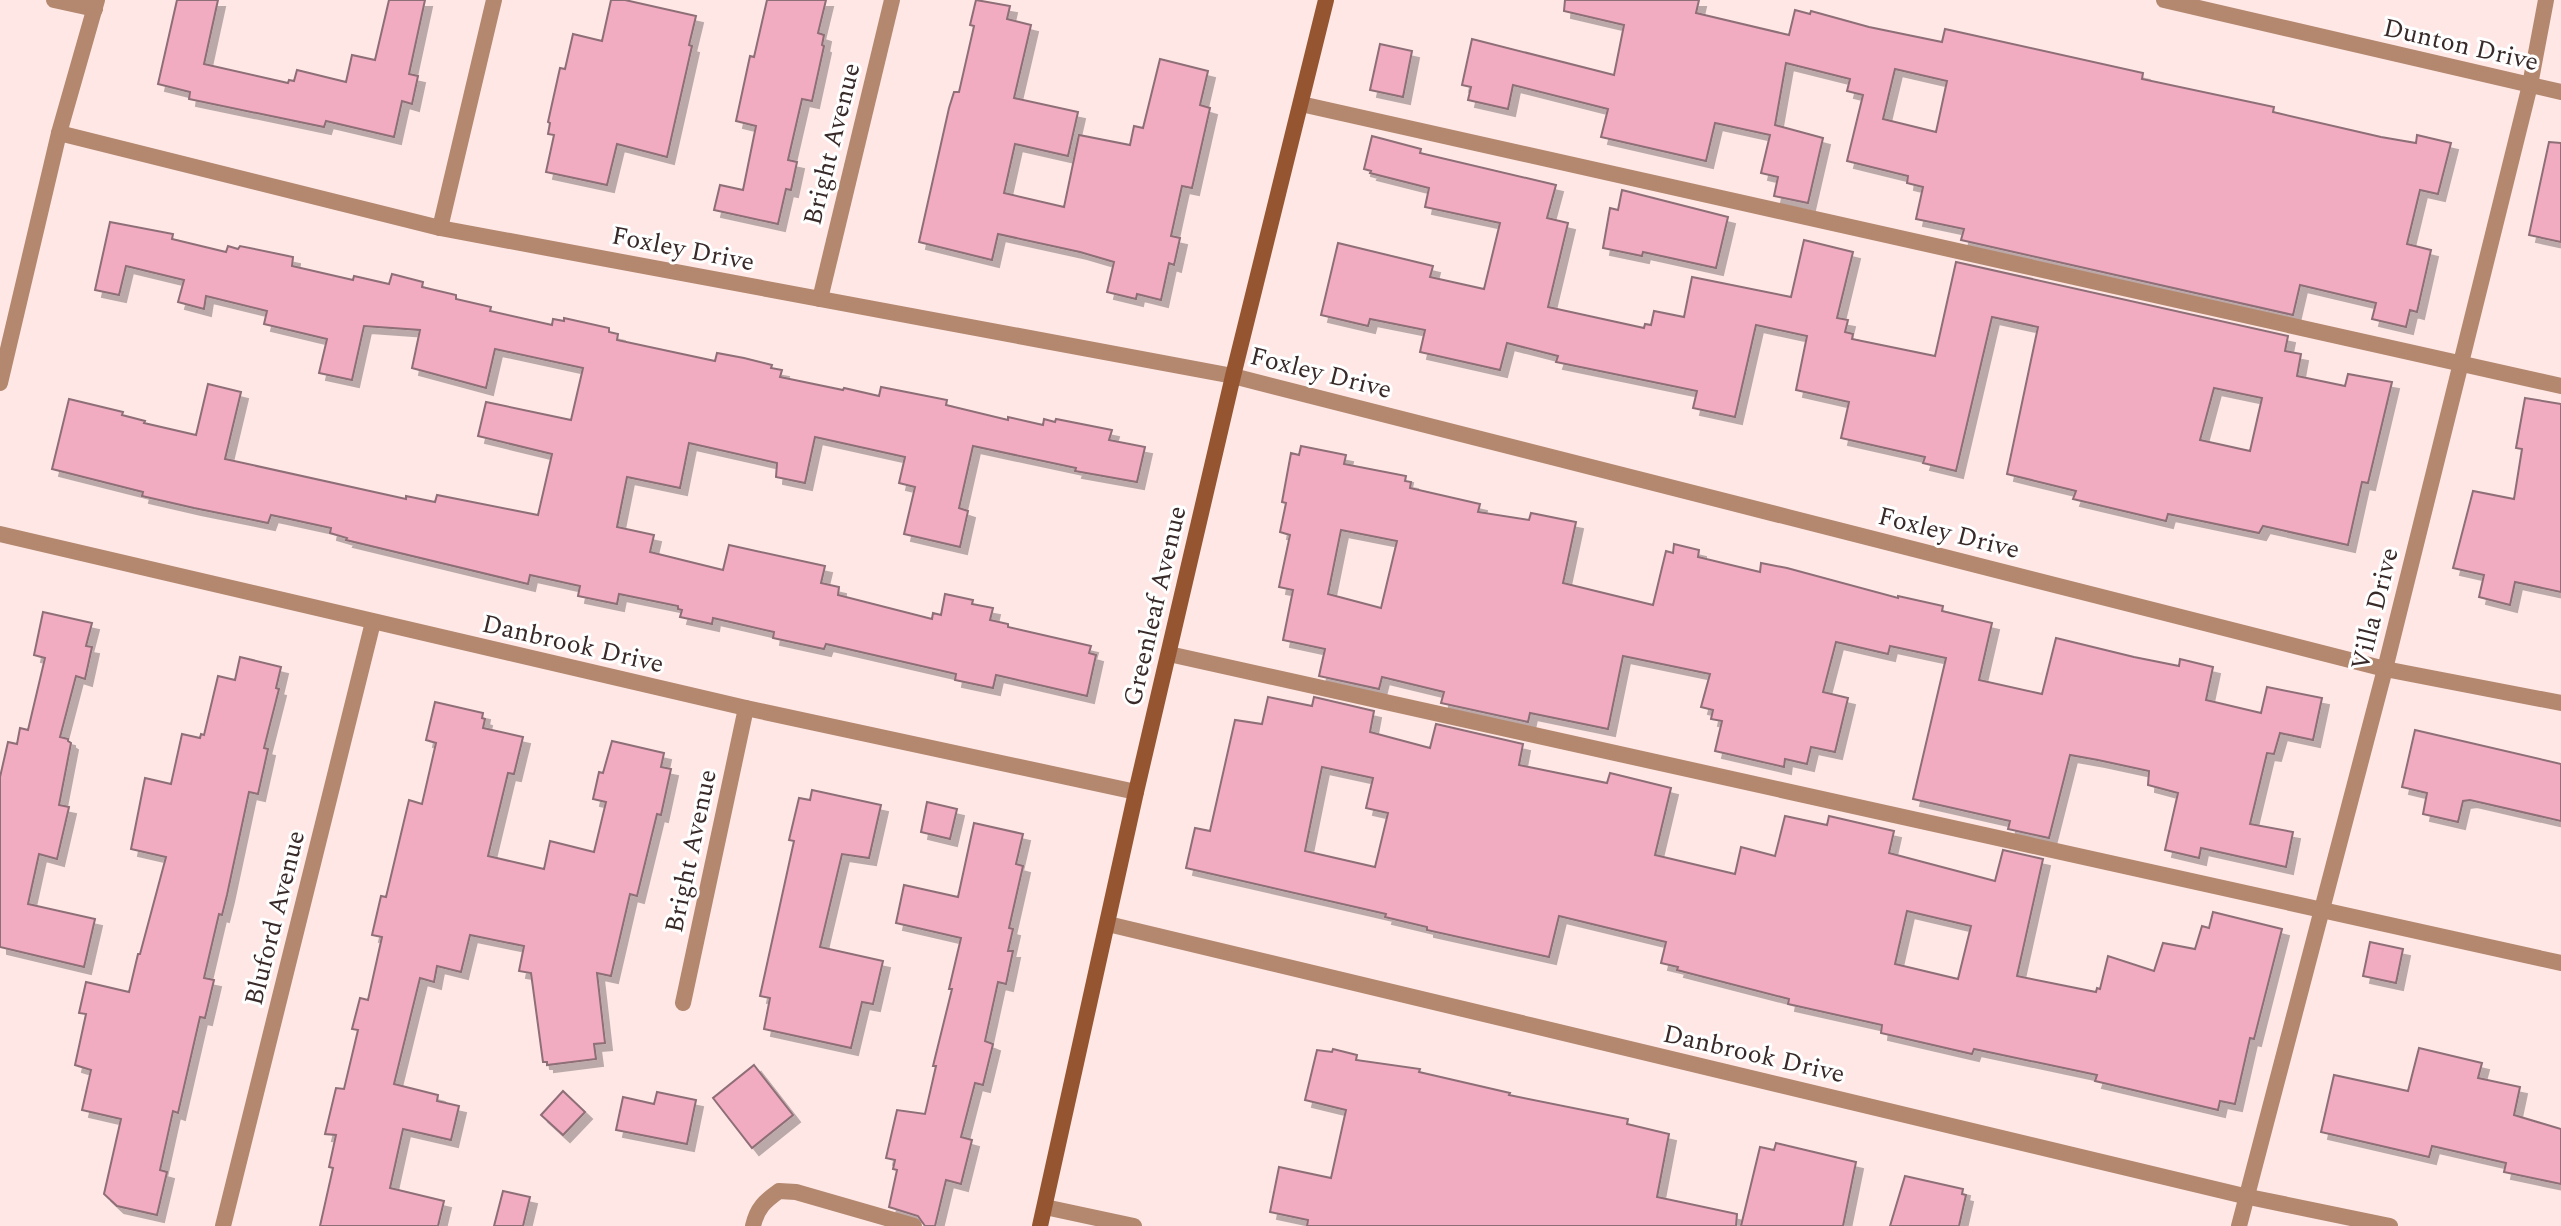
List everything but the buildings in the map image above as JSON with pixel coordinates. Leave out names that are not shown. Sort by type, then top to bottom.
[{"type":"street","points":[[0,378],[59,133],[96,5],[54,0]]},
{"type":"street","points":[[440,228],[494,0]]},
{"type":"street","name":"Bright Avenue","points":[[820,299],[892,0]]},
{"type":"street","name":"Greenleaf Avenue","points":[[1040,1226],[1136,792],[1233,376],[1326,0]]},
{"type":"street","name":"Villa Drive","points":[[2239,1226],[2244,1196],[2385,669],[2530,85],[2546,0]]},
{"type":"street","name":"Dunton Drive","points":[[2171,1],[2561,92]]},
{"type":"street","points":[[1301,104],[2561,386]]},
{"type":"street","name":"Foxley Drive","points":[[59,133],[440,228],[1233,376],[2385,669],[2561,703]]},
{"type":"street","name":"Danbrook Drive","points":[[0,534],[746,708],[1136,792]]},
{"type":"street","name":"Bluford Avenue","points":[[223,1226],[373,622]]},
{"type":"street","points":[[1169,654],[2561,963]]},
{"type":"street","name":"Bright Avenue","points":[[683,1003],[746,708]]},
{"type":"street","name":"Danbrook Drive","points":[[1108,924],[2244,1196],[2390,1226]]},
{"type":"street","points":[[753,1226],[763,1202],[779,1191],[796,1192],[914,1226]]},
{"type":"street","points":[[1045,1207],[1134,1226]]}]
